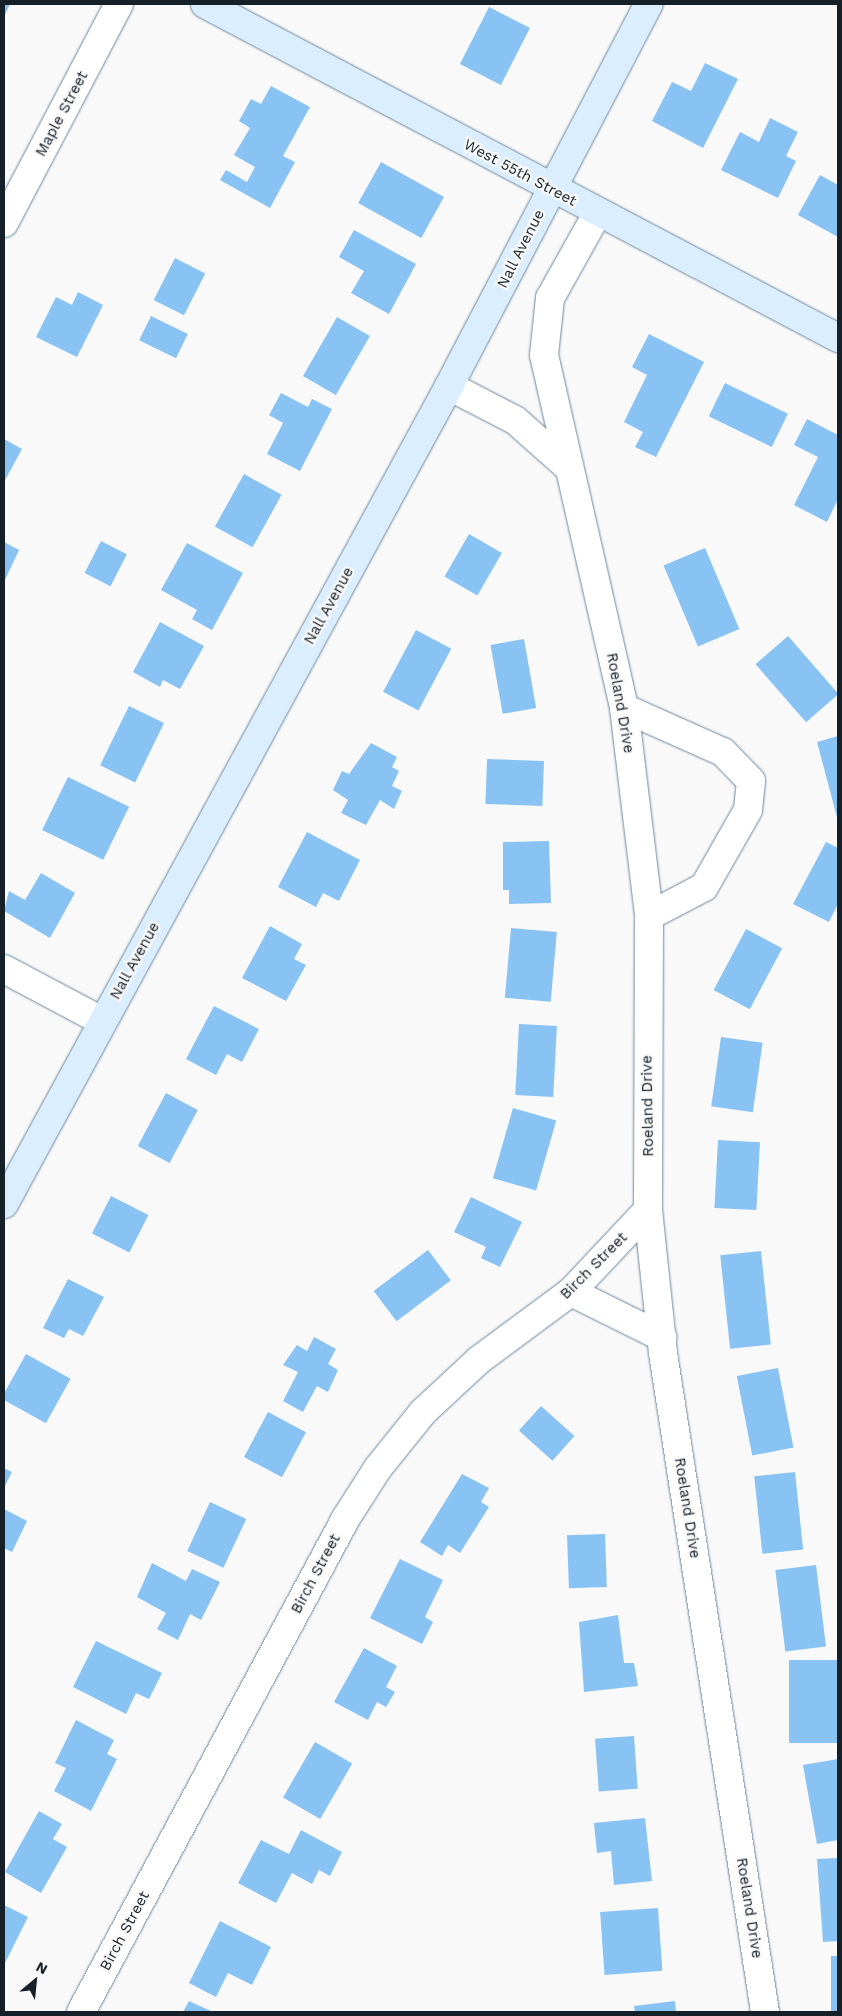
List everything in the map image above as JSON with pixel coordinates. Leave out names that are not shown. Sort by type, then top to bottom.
[{"type":"street","name":"Maple Street","points":[[4,222],[119,4]]},
{"type":"street","name":"West 55th Street","points":[[204,4],[551,190],[838,338]]},
{"type":"street","name":"Nall Avenue","points":[[4,1204],[449,386],[649,4]]},
{"type":"street","name":"Roeland Drive","points":[[598,214],[550,298],[544,355],[568,466],[600,592],[624,708],[649,916],[648,1210],[662,1337],[765,2012]]},
{"type":"street","points":[[449,386],[515,420],[568,466]]},
{"type":"street","points":[[624,708],[723,752],[750,781],[748,810],[704,887],[649,916]]},
{"type":"street","points":[[4,968],[102,1021]]},
{"type":"street","name":"Birch Street","points":[[81,2012],[346,1518],[378,1468],[423,1412],[479,1360],[571,1292],[648,1210]]},
{"type":"street","points":[[571,1292],[662,1337]]},
{"type":"building","points":[[4,4],[10,4],[4,17]]},
{"type":"building","points":[[489,7],[530,28],[501,85],[460,64]]},
{"type":"building","points":[[705,63],[738,79],[703,148],[652,121],[672,82],[691,91]]},
{"type":"building","points":[[271,86],[310,107],[283,156],[295,162],[270,208],[220,180],[226,170],[247,182],[255,167],[234,155],[250,128],[239,121],[251,99],[261,104]]},
{"type":"building","points":[[770,118],[798,132],[786,156],[796,161],[778,198],[721,170],[740,132],[759,142]]},
{"type":"building","points":[[381,162],[444,197],[421,238],[358,203]]},
{"type":"building","points":[[820,175],[838,185],[838,237],[798,215]]},
{"type":"building","points":[[354,230],[416,264],[389,314],[351,293],[364,271],[339,257]]},
{"type":"building","points":[[175,258],[205,273],[184,315],[154,300]]},
{"type":"building","points":[[78,292],[103,305],[77,357],[36,337],[56,297],[72,305]]},
{"type":"building","points":[[151,316],[188,334],[176,358],[139,340]]},
{"type":"building","points":[[337,317],[370,336],[336,395],[303,376]]},
{"type":"building","points":[[649,334],[704,362],[656,457],[635,447],[643,432],[624,422],[647,375],[632,367]]},
{"type":"building","points":[[725,383],[788,414],[772,447],[709,416]]},
{"type":"building","points":[[281,393],[308,407],[312,399],[332,409],[300,471],[267,454],[283,423],[269,415]]},
{"type":"building","points":[[807,419],[838,435],[838,499],[827,522],[794,505],[818,457],[794,445]]},
{"type":"building","points":[[4,439],[22,449],[4,482]]},
{"type":"building","points":[[244,474],[282,495],[253,547],[215,526]]},
{"type":"building","points":[[469,534],[502,553],[477,595],[444,576]]},
{"type":"building","points":[[101,541],[127,554],[110,586],[85,573]]},
{"type":"building","points":[[4,542],[19,550],[4,582]]},
{"type":"building","points":[[187,543],[243,573],[212,630],[192,619],[197,610],[161,590]]},
{"type":"building","points":[[705,548],[739,629],[698,647],[664,566]]},
{"type":"building","points":[[160,622],[204,646],[180,689],[163,680],[160,687],[133,672]]},
{"type":"building","points":[[416,630],[451,649],[418,711],[383,692]]},
{"type":"building","points":[[788,636],[838,694],[806,722],[756,664]]},
{"type":"building","points":[[524,639],[536,708],[503,714],[491,645]]},
{"type":"building","points":[[129,706],[164,723],[135,782],[100,765]]},
{"type":"building","points":[[838,736],[838,821],[817,742]]},
{"type":"building","points":[[371,743],[397,757],[392,767],[399,771],[392,786],[402,791],[394,809],[380,800],[366,825],[341,813],[348,800],[333,790],[342,771],[349,774]]},
{"type":"building","points":[[487,759],[544,761],[542,806],[485,804]]},
{"type":"building","points":[[68,777],[129,807],[103,860],[42,830]]},
{"type":"building","points":[[307,832],[360,860],[339,901],[323,893],[316,907],[278,887]]},
{"type":"building","points":[[549,841],[551,903],[509,904],[509,890],[503,890],[503,842]]},
{"type":"building","points":[[826,842],[838,848],[838,904],[829,922],[793,904]]},
{"type":"building","points":[[41,873],[75,893],[50,938],[4,911],[9,891],[25,900]]},
{"type":"building","points":[[270,926],[302,944],[294,959],[306,965],[286,1001],[242,978]]},
{"type":"building","points":[[511,928],[557,932],[551,1002],[505,998]]},
{"type":"building","points":[[746,929],[782,948],[750,1009],[714,990]]},
{"type":"building","points":[[214,1006],[259,1029],[242,1062],[227,1054],[216,1075],[186,1059]]},
{"type":"building","points":[[519,1024],[557,1026],[553,1097],[515,1095]]},
{"type":"building","points":[[721,1037],[763,1043],[753,1112],[711,1106]]},
{"type":"building","points":[[166,1093],[198,1110],[170,1163],[138,1146]]},
{"type":"building","points":[[513,1108],[556,1120],[536,1191],[493,1178]]},
{"type":"building","points":[[718,1140],[760,1142],[756,1210],[714,1208]]},
{"type":"building","points":[[111,1196],[148,1215],[129,1252],[92,1233]]},
{"type":"building","points":[[471,1197],[522,1222],[500,1267],[481,1258],[486,1247],[454,1232]]},
{"type":"building","points":[[428,1250],[451,1280],[397,1321],[374,1291]]},
{"type":"building","points":[[761,1251],[771,1344],[730,1349],[720,1255]]},
{"type":"building","points":[[68,1279],[104,1297],[83,1336],[69,1329],[64,1338],[43,1328]]},
{"type":"building","points":[[314,1337],[336,1349],[328,1364],[338,1370],[328,1392],[317,1386],[303,1412],[283,1401],[298,1372],[283,1365],[297,1345],[307,1351]]},
{"type":"building","points":[[26,1354],[71,1379],[46,1423],[4,1400],[4,1394]]},
{"type":"building","points":[[778,1368],[793,1448],[752,1456],[737,1376]]},
{"type":"building","points":[[541,1406],[574,1436],[552,1461],[519,1431]]},
{"type":"building","points":[[268,1412],[306,1432],[282,1477],[244,1457]]},
{"type":"building","points":[[4,1468],[12,1472],[4,1488]]},
{"type":"building","points":[[795,1472],[803,1550],[762,1554],[754,1476]]},
{"type":"building","points":[[462,1474],[489,1488],[481,1502],[489,1507],[460,1553],[448,1545],[442,1556],[420,1542]]},
{"type":"building","points":[[210,1502],[246,1519],[223,1568],[187,1551]]},
{"type":"building","points":[[4,1509],[27,1521],[12,1552],[4,1548]]},
{"type":"building","points":[[605,1534],[607,1587],[569,1588],[567,1535]]},
{"type":"building","points":[[400,1559],[443,1580],[425,1617],[433,1622],[422,1644],[370,1618]]},
{"type":"building","points":[[152,1563],[186,1581],[192,1569],[220,1582],[201,1620],[190,1614],[178,1640],[157,1629],[166,1613],[137,1597]]},
{"type":"building","points":[[816,1565],[826,1646],[785,1651],[775,1570]]},
{"type":"building","points":[[618,1615],[624,1663],[634,1663],[638,1686],[584,1692],[579,1622]]},
{"type":"building","points":[[96,1641],[162,1673],[149,1699],[136,1693],[126,1714],[73,1687]]},
{"type":"building","points":[[364,1648],[397,1666],[386,1687],[395,1692],[386,1707],[377,1702],[368,1720],[334,1702]]},
{"type":"building","points":[[789,1660],[838,1660],[838,1743],[789,1743]]},
{"type":"building","points":[[76,1720],[114,1740],[107,1754],[117,1759],[91,1811],[54,1791],[66,1768],[55,1763]]},
{"type":"building","points":[[634,1736],[638,1789],[599,1792],[595,1739]]},
{"type":"building","points":[[315,1742],[352,1764],[320,1819],[283,1797]]},
{"type":"building","points":[[838,1759],[838,1840],[817,1844],[803,1765]]},
{"type":"building","points":[[39,1811],[62,1824],[53,1839],[67,1847],[41,1893],[5,1872]]},
{"type":"building","points":[[645,1818],[652,1881],[614,1885],[611,1851],[597,1853],[594,1823]]},
{"type":"building","points":[[301,1830],[342,1852],[330,1876],[319,1870],[312,1884],[292,1873],[276,1903],[238,1883],[261,1840],[289,1854]]},
{"type":"building","points":[[838,1858],[838,1941],[823,1942],[817,1859]]},
{"type":"building","points":[[4,1905],[28,1917],[4,1965]]},
{"type":"building","points":[[658,1908],[662,1971],[605,1975],[600,1912]]},
{"type":"building","points":[[220,1921],[271,1947],[252,1985],[228,1973],[216,1997],[189,1983]]},
{"type":"building","points":[[831,1956],[838,1956],[838,2012],[831,2012]]},
{"type":"building","points":[[189,2001],[213,2012],[183,2012]]},
{"type":"building","points":[[675,2001],[676,2012],[635,2012],[634,2006]]}]
